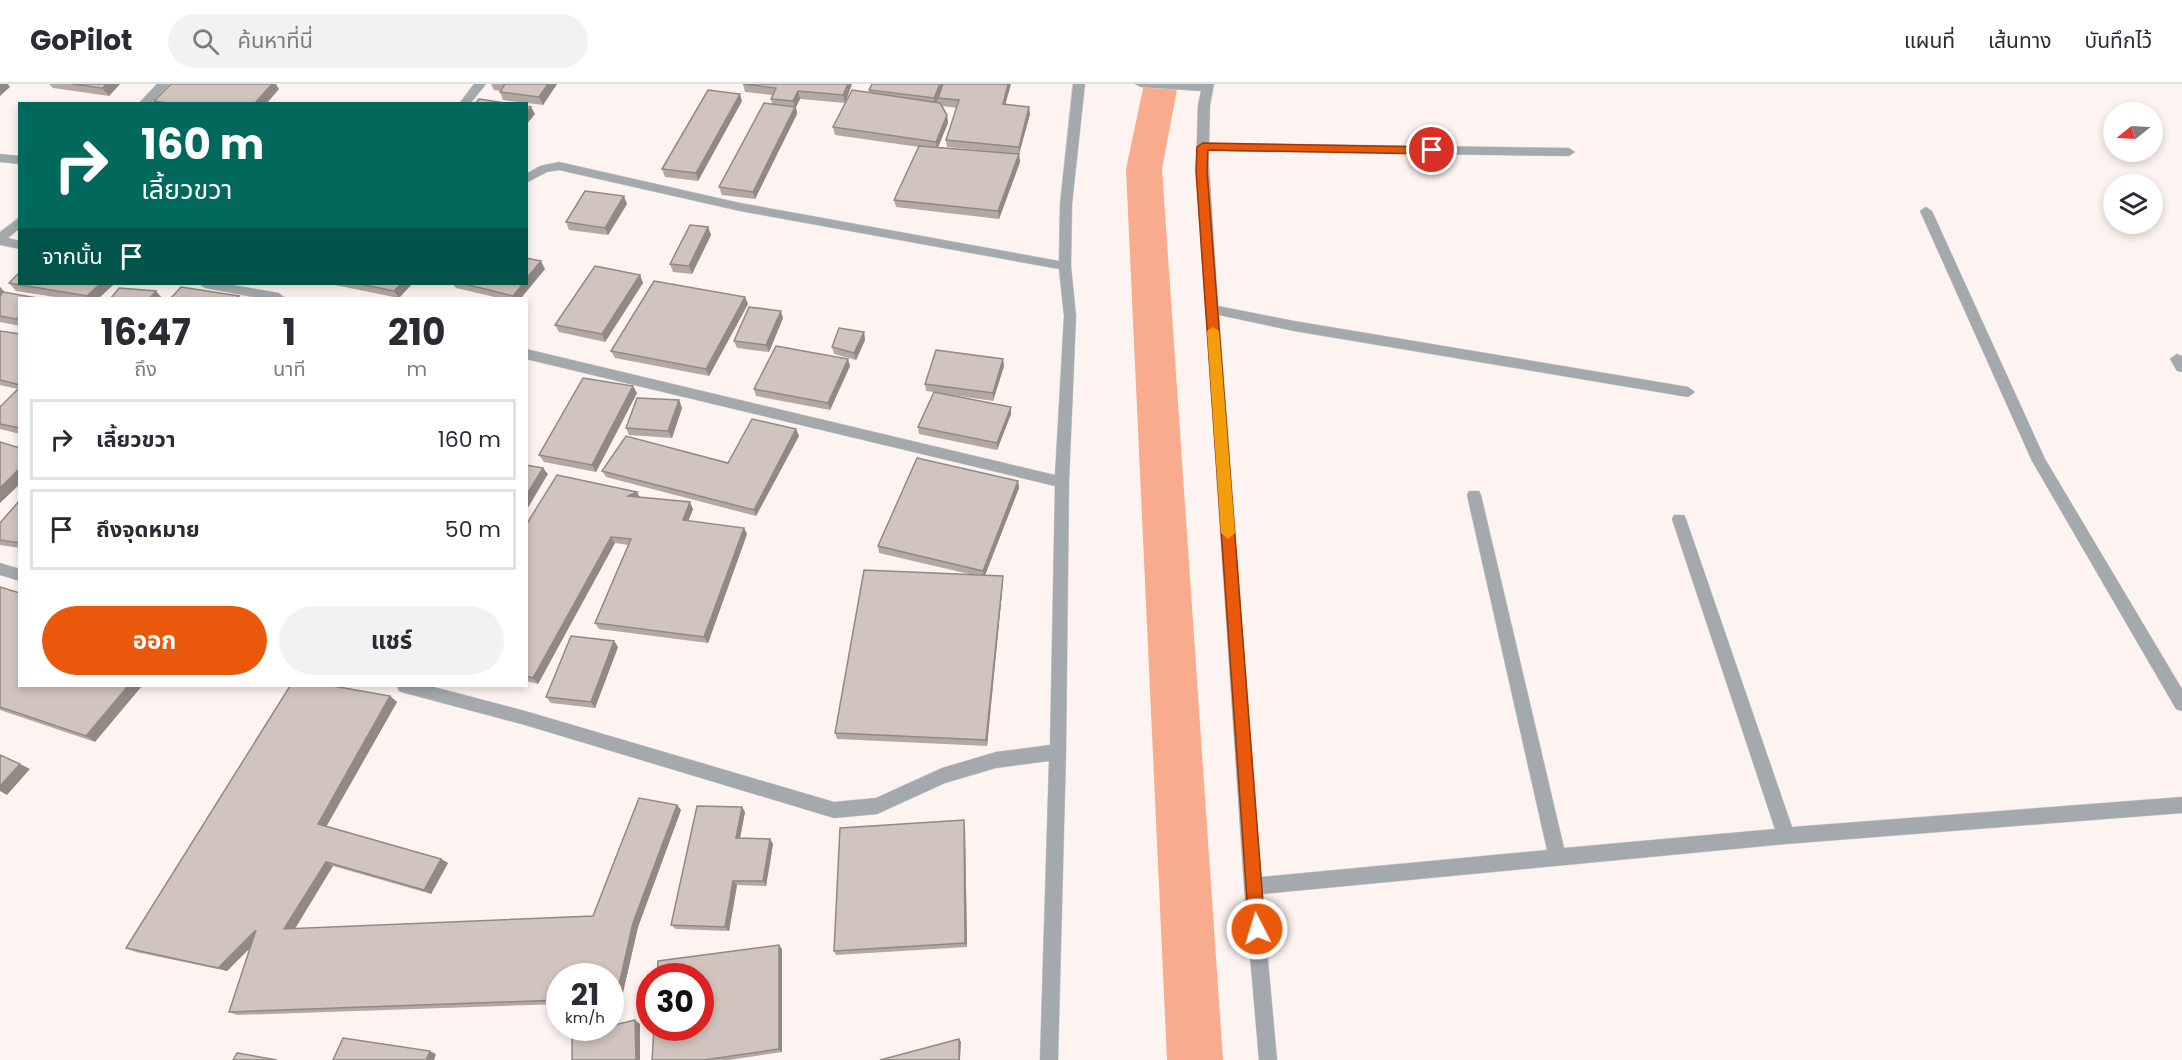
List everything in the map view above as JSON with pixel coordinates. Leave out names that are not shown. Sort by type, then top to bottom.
[{"type":"street","points":[[145,102],[163,84]]},
{"type":"street","points":[[466,102],[480,84]]},
{"type":"street","points":[[1049,1060],[1058,752],[1062,482],[1070,316],[1065,266],[1066,204],[1079,84]]},
{"type":"street","points":[[1141,84],[1208,86],[1204,105],[1202,171],[1253,886],[1268,1060]]},
{"type":"street","points":[[1203,147],[1569,152]]},
{"type":"street","points":[[0,159],[18,160]]},
{"type":"street","points":[[528,177],[559,166],[740,207],[1065,266]]},
{"type":"street","points":[[1926,211],[2039,461],[2182,704]]},
{"type":"street","points":[[0,240],[18,223]]},
{"type":"street","points":[[0,240],[18,244]]},
{"type":"street","points":[[211,285],[274,297]]},
{"type":"street","points":[[1212,309],[1294,326],[1688,392]]},
{"type":"street","points":[[528,354],[1062,482]]},
{"type":"street","points":[[1474,495],[1557,857]]},
{"type":"street","points":[[1679,519],[1786,836]]},
{"type":"street","points":[[0,569],[18,574]]},
{"type":"street","points":[[409,687],[525,718],[834,810],[877,806],[942,776],[996,760],[1058,752]]},
{"type":"street","points":[[1253,886],[1786,836],[2182,805]]},
{"type":"building","points":[[72,84],[107,84],[102,88]]},
{"type":"building","points":[[171,84],[272,84],[256,102],[154,101]]},
{"type":"building","points":[[505,84],[548,84],[539,97],[500,92]]},
{"type":"building","points":[[743,84],[848,84],[843,95],[798,91],[793,101],[771,99],[776,88]]},
{"type":"building","points":[[872,84],[940,84],[934,98],[869,90]]},
{"type":"building","points":[[943,84],[1008,84],[1003,104],[1029,107],[1019,147],[946,140],[959,100],[938,98]]},
{"type":"building","points":[[708,90],[740,94],[696,173],[662,169]]},
{"type":"building","points":[[852,90],[940,103],[947,115],[936,142],[833,127]]},
{"type":"building","points":[[479,99],[498,102],[477,102]]},
{"type":"building","points":[[764,103],[795,107],[753,192],[719,187]]},
{"type":"building","points":[[919,146],[1019,154],[998,211],[894,200]]},
{"type":"building","points":[[585,191],[624,196],[605,228],[566,222]]},
{"type":"building","points":[[690,225],[708,227],[689,266],[670,264]]},
{"type":"building","points":[[528,258],[541,261],[528,277]]},
{"type":"building","points":[[595,266],[640,275],[602,334],[555,325]]},
{"type":"building","points":[[18,274],[18,284],[9,283]]},
{"type":"building","points":[[654,281],[745,297],[706,369],[611,351]]},
{"type":"building","points":[[21,285],[99,285],[87,296]]},
{"type":"building","points":[[365,285],[400,285],[394,291]]},
{"type":"building","points":[[469,285],[522,285],[513,296]]},
{"type":"building","points":[[181,287],[239,296],[238,297],[172,297]]},
{"type":"building","points":[[119,288],[156,291],[151,297],[112,297]]},
{"type":"building","points":[[3,292],[31,297],[18,297],[18,318],[16,319],[0,316],[0,296]]},
{"type":"building","points":[[749,307],[781,311],[766,345],[734,341]]},
{"type":"building","points":[[839,328],[864,332],[854,353],[832,347]]},
{"type":"building","points":[[0,331],[18,334],[18,384],[0,380]]},
{"type":"building","points":[[776,346],[848,359],[828,403],[754,389]]},
{"type":"building","points":[[936,350],[1003,359],[993,393],[925,384]]},
{"type":"building","points":[[583,378],[633,386],[592,465],[539,455]]},
{"type":"building","points":[[18,389],[18,428],[0,424],[0,407]]},
{"type":"building","points":[[934,392],[1011,407],[997,443],[918,427]]},
{"type":"building","points":[[637,398],[679,400],[668,431],[626,428]]},
{"type":"building","points":[[752,419],[796,429],[754,510],[602,471],[626,436],[728,463]]},
{"type":"building","points":[[0,442],[18,447],[18,470],[0,488]]},
{"type":"building","points":[[917,458],[1018,481],[983,571],[878,546]]},
{"type":"building","points":[[528,465],[543,468],[528,493]]},
{"type":"building","points":[[557,475],[637,492],[628,496],[690,502],[683,520],[744,528],[704,637],[595,623],[631,539],[611,537],[533,678],[528,677],[528,522]]},
{"type":"building","points":[[18,502],[18,543],[0,540],[0,523]]},
{"type":"building","points":[[864,570],[1003,576],[986,740],[835,733]]},
{"type":"building","points":[[0,587],[18,592],[18,687],[127,687],[86,736],[0,707]]},
{"type":"building","points":[[571,636],[614,641],[591,702],[546,697]]},
{"type":"building","points":[[289,687],[339,687],[390,696],[318,824],[441,859],[424,890],[326,862],[284,929],[593,916],[639,798],[677,805],[633,923],[624,963],[546,963],[546,1001],[229,1012],[256,930],[218,968],[126,948]]},
{"type":"building","points":[[0,755],[20,764],[0,786]]},
{"type":"building","points":[[697,806],[742,807],[736,838],[770,839],[763,881],[733,881],[725,927],[671,925]]},
{"type":"building","points":[[964,820],[965,943],[834,951],[840,828]]},
{"type":"building","points":[[779,945],[779,1049],[704,1060],[652,1060],[653,1041],[714,1041],[714,963],[658,963],[658,961]]},
{"type":"building","points":[[635,1020],[636,1060],[572,1060],[572,1041],[624,1041],[624,1023]]},
{"type":"building","points":[[343,1038],[430,1051],[426,1060],[333,1060]]},
{"type":"building","points":[[959,1039],[959,1060],[880,1060]]},
{"type":"building","points":[[237,1053],[277,1060],[233,1060]]},
{"type":"waterway","points":[[1161,84],[1144,169],[1195,1060]]},
{"type":"slow traffic","points":[[1213,331],[1228,533]]},
{"type":"route","points":[[1257,929],[1202,171],[1203,147],[1432,150]]}]
